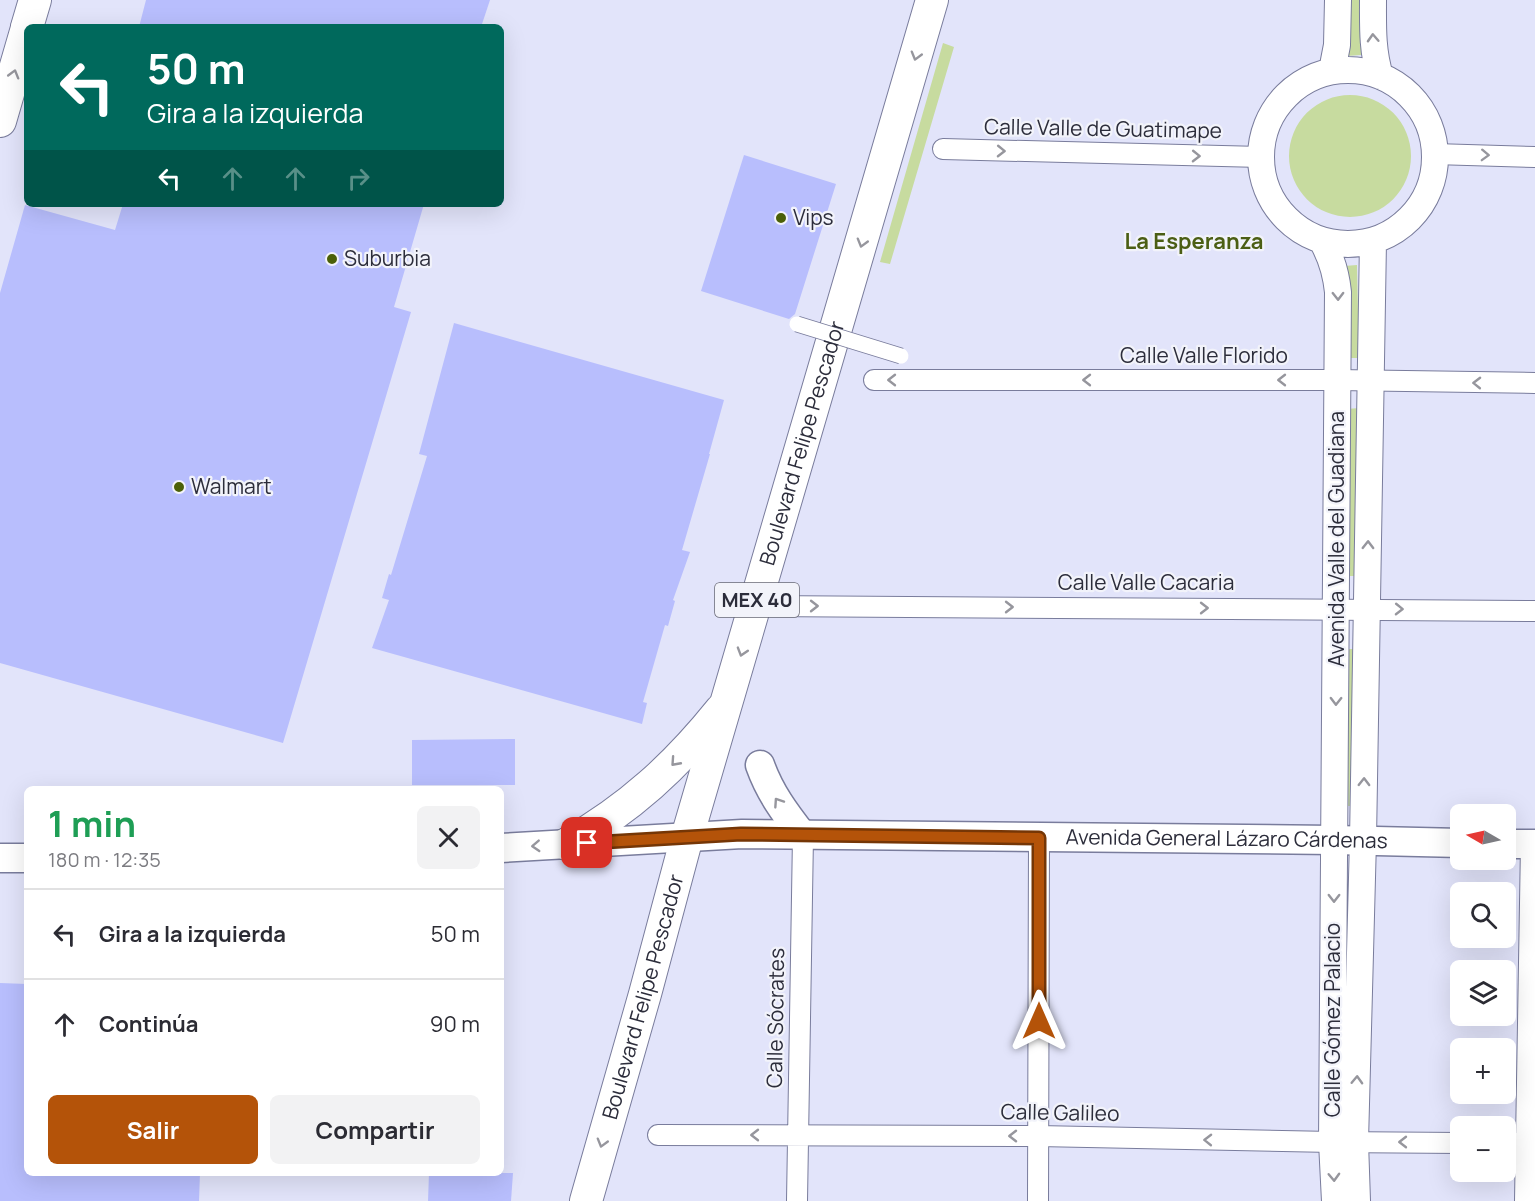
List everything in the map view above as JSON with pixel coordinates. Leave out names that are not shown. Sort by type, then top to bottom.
[{"type":"main road","points":[[28,24],[35,0]]},
{"type":"main road","name":"Boulevard Felipe Pescador","points":[[586,1201],[687,837],[932,0]]},
{"type":"main road","points":[[0,121],[24,38]]},
{"type":"main road","points":[[567,844],[602,824],[643,793],[665,773],[727,702]]},
{"type":"main road","points":[[760,765],[776,801],[803,836]]},
{"type":"main road","name":"Avenida General Lázaro Cárdenas","points":[[504,848],[741,834],[1450,843]]},
{"type":"main road","points":[[0,858],[24,858]]},
{"type":"street","points":[[1332,71],[1337,45],[1338,0]]},
{"type":"street","points":[[1373,0],[1372,38],[1380,76]]},
{"type":"street","points":[[1356,70],[1380,76],[1401,88],[1419,107],[1430,129],[1434,154],[1432,177],[1424,198],[1411,217],[1394,231],[1373,241],[1348,244],[1322,241],[1298,229],[1278,209],[1265,185],[1261,157],[1266,128],[1281,101],[1304,82],[1332,71],[1356,70]]},
{"type":"street","name":"Calle Valle de Guatimape","points":[[943,149],[1261,157]]},
{"type":"street","points":[[1434,154],[1535,157]]},
{"type":"street","name":"Avenida Valle del Guadiana","points":[[1322,241],[1332,258],[1336,274],[1335,840]]},
{"type":"street","name":"Avenida Valle del Guadiana","points":[[1363,840],[1373,241]]},
{"type":"street","points":[[797,324],[901,356]]},
{"type":"street","name":"Calle Valle Florido","points":[[874,380],[1337,380],[1535,383]]},
{"type":"street","name":"Calle Valle Cacaria","points":[[756,606],[1535,611]]},
{"type":"street","name":"Calle Sócrates","points":[[797,1201],[803,836]]},
{"type":"street","points":[[1038,1201],[1039,838]]},
{"type":"street","name":"Calle Gómez Palacio","points":[[1335,840],[1344,1142],[1357,1201]]},
{"type":"street","name":"Calle Gómez Palacio","points":[[1335,1201],[1344,1142],[1363,840]]},
{"type":"street","points":[[1524,844],[1522,1143],[1525,1201]]},
{"type":"street","name":"Calle Galileo","points":[[658,1135],[1038,1136],[1450,1143]]},
{"type":"green space","points":[[1349,0],[1363,0],[1361,55],[1347,56]]},
{"type":"green space","points":[[943,43],[954,47],[890,264],[880,262]]},
{"type":"green space","points":[[1350,95],[1373,100],[1384,105],[1393,113],[1401,122],[1406,133],[1411,156],[1406,179],[1401,190],[1393,199],[1384,207],[1373,212],[1350,217],[1327,212],[1316,207],[1307,199],[1299,190],[1294,179],[1289,156],[1294,133],[1299,122],[1307,113],[1316,105],[1327,100]]},
{"type":"green space","points":[[1357,265],[1359,358],[1345,358],[1344,266]]},
{"type":"green space","points":[[1360,408],[1360,576],[1346,576],[1346,409]]},
{"type":"green space","points":[[1343,649],[1356,649],[1353,806],[1340,806]]},
{"type":"building","points":[[146,0],[490,0],[482,24],[140,24]]},
{"type":"building","points":[[744,155],[836,184],[795,314],[789,319],[701,291]]},
{"type":"building","name":"Walmart","points":[[24,207],[32,207],[115,230],[122,207],[423,207],[394,307],[411,312],[283,743],[0,663],[0,293]]},
{"type":"building","points":[[454,323],[724,400],[682,550],[690,552],[673,600],[675,601],[668,626],[665,625],[643,702],[647,703],[642,724],[372,648],[389,600],[382,598],[427,456],[419,454]]},
{"type":"building","points":[[515,739],[515,785],[412,785],[412,740]]},
{"type":"building","points":[[0,983],[24,984],[24,1176],[200,1176],[199,1201],[0,1201]]},
{"type":"building","points":[[504,1173],[513,1173],[511,1201],[428,1201],[429,1176],[504,1176]]},
{"type":"place","name":"Vips","points":[[781,218]]},
{"type":"place","name":"Suburbia","points":[[332,259]]},
{"type":"place","name":"Walmart","points":[[179,487]]},
{"type":"district","name":"La Esperanza","points":[[1194,241]]},
{"type":"route","points":[[587,843],[741,834],[1039,838],[1039,1021]]}]
